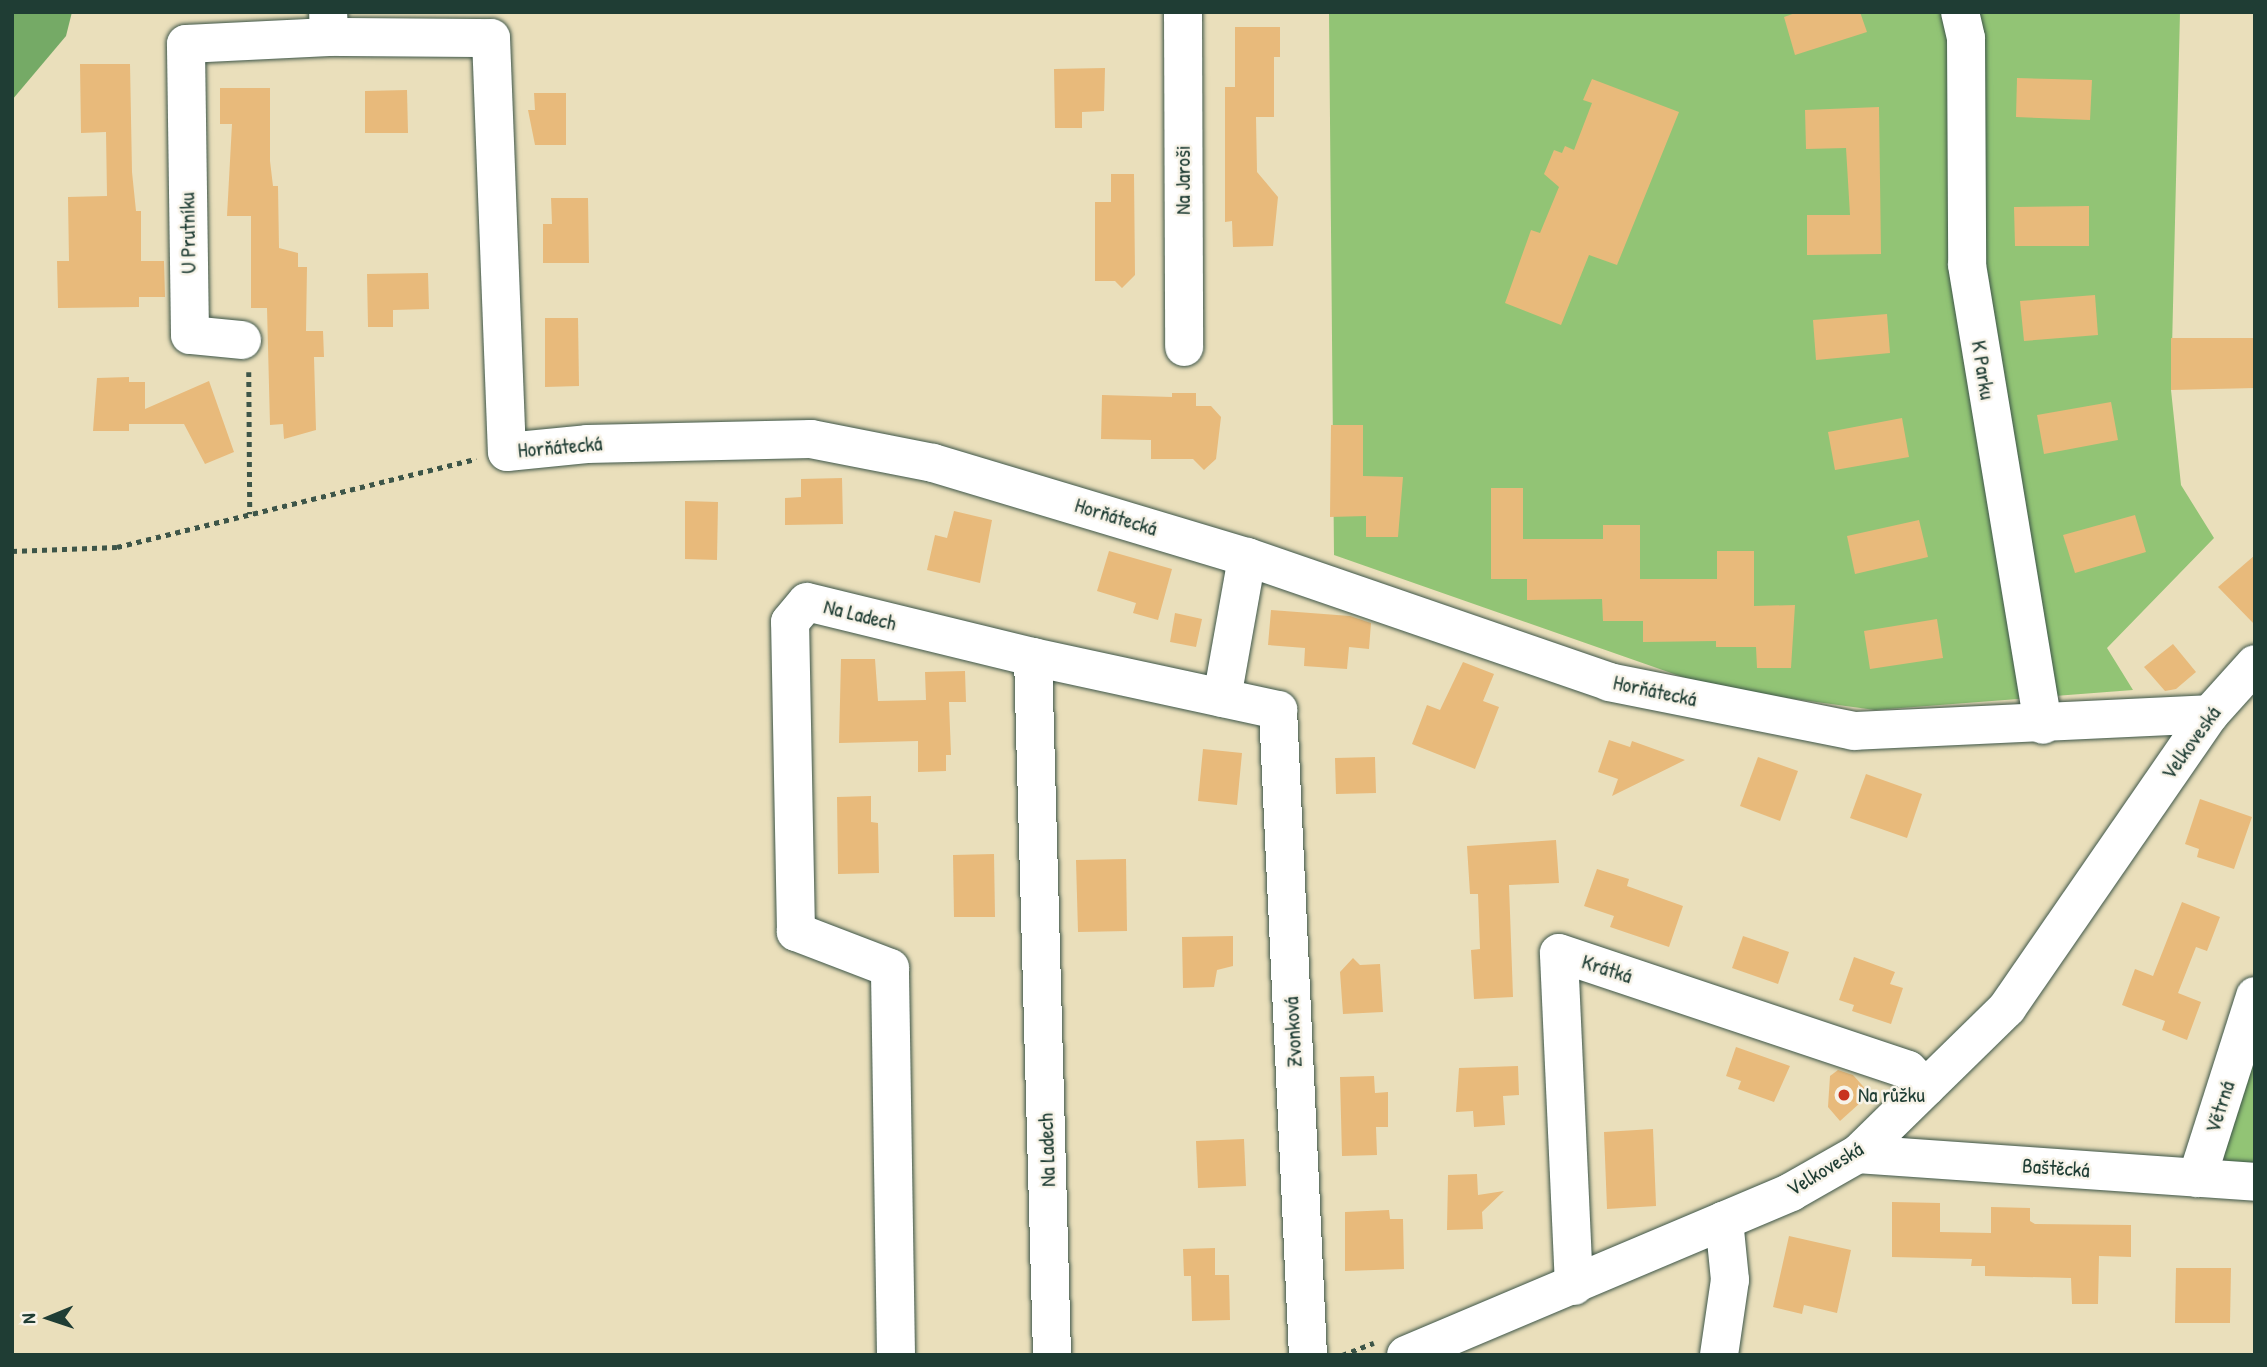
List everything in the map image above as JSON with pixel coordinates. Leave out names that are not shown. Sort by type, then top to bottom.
[{"type":"street","name":"Na Jaroši","points":[[1182,12],[1184,347]]},
{"type":"street","name":"K Parku","points":[[1960,12],[1966,38],[1967,265],[2043,725]]},
{"type":"street","name":"U Prutníku","points":[[242,340],[190,335],[186,44],[328,25],[491,38],[507,452]]},
{"type":"street","name":"Horňátecká","points":[[507,452],[587,444],[811,439],[933,463],[1247,557],[1609,682],[1854,731],[2043,725],[2210,714]]},
{"type":"street","points":[[1033,657],[1222,698],[1247,557]]},
{"type":"street","name":"Na Ladech","points":[[896,1355],[890,968],[796,932],[790,622],[807,602],[1033,657],[1052,1355]]},
{"type":"street","name":"Velkoveská","points":[[1406,1355],[1791,1192],[1858,1154],[2007,1008],[2210,714],[2255,664]]},
{"type":"street","name":"Zvonková","points":[[1222,698],[1278,710],[1308,1355]]},
{"type":"street","name":"Krátká","points":[[1574,1286],[1559,953],[1908,1070],[1926,1088]]},
{"type":"street","name":"Větrná","points":[[2197,1178],[2255,996]]},
{"type":"street","name":"Baštěcká","points":[[1858,1154],[2255,1182]]},
{"type":"street","points":[[1718,1355],[1730,1280],[1724,1220]]},
{"type":"path","points":[[242,340],[248,345],[250,514]]},
{"type":"path","name":"Horňátecká","points":[[12,551],[117,547],[507,452]]},
{"type":"green space","points":[[12,12],[72,12],[66,36],[12,100]]},
{"type":"green space","points":[[1329,12],[2180,12],[2171,390],[2181,485],[2214,538],[2107,648],[2133,690],[1875,710],[1714,688],[1334,555]]},
{"type":"green space","points":[[2255,1047],[2255,1173],[2226,1165],[2221,1146]]},
{"type":"building","points":[[1798,12],[1860,12],[1867,32],[1795,55],[1784,17]]},
{"type":"building","points":[[1235,27],[1280,27],[1280,57],[1274,57],[1274,117],[1256,117],[1257,172],[1278,197],[1273,246],[1233,247],[1232,221],[1225,222],[1225,87],[1235,87]]},
{"type":"building","points":[[80,64],[130,64],[132,172],[136,211],[141,211],[141,261],[164,261],[165,297],[139,297],[139,307],[58,308],[57,261],[69,261],[68,197],[107,196],[106,132],[81,133]]},
{"type":"building","points":[[1105,68],[1104,111],[1082,112],[1082,128],[1055,128],[1054,69]]},
{"type":"building","points":[[2017,78],[2092,80],[2090,120],[2016,117]]},
{"type":"building","points":[[1592,79],[1679,112],[1617,265],[1589,255],[1561,325],[1505,303],[1531,230],[1540,233],[1559,187],[1544,174],[1554,150],[1562,153],[1565,146],[1574,150],[1592,103],[1583,100]]},
{"type":"building","points":[[220,88],[270,88],[270,161],[273,186],[278,186],[279,248],[298,253],[298,267],[307,267],[306,331],[323,331],[324,357],[314,357],[316,430],[284,439],[283,424],[270,425],[267,308],[251,308],[251,216],[227,216],[232,124],[220,124]]},
{"type":"building","points":[[407,90],[408,133],[365,133],[365,91]]},
{"type":"building","points":[[534,93],[566,93],[566,145],[535,145],[528,110],[535,110]]},
{"type":"building","points":[[1879,107],[1881,254],[1807,255],[1807,215],[1850,215],[1846,148],[1806,149],[1805,110]]},
{"type":"building","points":[[1111,174],[1134,174],[1135,275],[1122,288],[1115,281],[1095,281],[1095,202],[1111,202]]},
{"type":"building","points":[[551,198],[588,198],[589,263],[543,263],[543,224],[552,224]]},
{"type":"building","points":[[2089,206],[2089,246],[2015,246],[2014,207]]},
{"type":"building","points":[[428,273],[429,309],[393,310],[393,327],[368,327],[367,274]]},
{"type":"building","points":[[2095,295],[2098,335],[2024,341],[2020,301]]},
{"type":"building","points":[[1887,314],[1890,353],[1816,360],[1813,320]]},
{"type":"building","points":[[545,318],[578,318],[579,386],[545,387]]},
{"type":"building","points":[[2171,338],[2255,338],[2255,388],[2171,390]]},
{"type":"building","points":[[129,377],[129,382],[145,382],[145,409],[209,381],[234,452],[205,464],[184,424],[129,424],[129,431],[93,431],[97,378]]},
{"type":"building","points":[[1172,393],[1196,393],[1196,406],[1211,406],[1221,417],[1216,459],[1204,470],[1193,459],[1151,459],[1151,440],[1101,439],[1102,395],[1172,397]]},
{"type":"building","points":[[2111,402],[2118,440],[2044,454],[2037,415]]},
{"type":"building","points":[[1902,418],[1909,457],[1835,470],[1828,432]]},
{"type":"building","points":[[1331,425],[1363,425],[1363,476],[1403,477],[1398,537],[1366,537],[1366,516],[1330,517]]},
{"type":"building","points":[[842,478],[843,524],[785,525],[785,498],[801,497],[801,479]]},
{"type":"building","points":[[1491,488],[1523,488],[1523,539],[1603,539],[1603,525],[1640,525],[1640,579],[1717,579],[1717,551],[1754,551],[1754,606],[1795,605],[1791,668],[1757,668],[1756,647],[1716,647],[1716,641],[1643,642],[1643,621],[1603,621],[1602,599],[1527,600],[1527,579],[1491,579]]},
{"type":"building","points":[[685,501],[718,502],[717,560],[685,559]]},
{"type":"building","points":[[954,511],[992,520],[980,583],[927,570],[935,535],[947,538]]},
{"type":"building","points":[[2135,515],[2146,552],[2075,573],[2063,535]]},
{"type":"building","points":[[1919,520],[1928,557],[1855,574],[1847,536]]},
{"type":"building","points":[[1109,551],[1172,569],[1158,620],[1133,613],[1136,603],[1097,591]]},
{"type":"building","points":[[2255,555],[2255,625],[2218,587]]},
{"type":"building","points":[[1271,610],[1350,616],[1371,623],[1369,649],[1349,647],[1347,669],[1304,666],[1305,648],[1268,645]]},
{"type":"building","points":[[1175,613],[1202,619],[1196,647],[1170,642]]},
{"type":"building","points":[[1937,619],[1943,658],[1870,669],[1864,631]]},
{"type":"building","points":[[2173,644],[2196,672],[2176,689],[2165,691],[2144,667]]},
{"type":"building","points":[[841,659],[875,659],[878,701],[926,700],[925,672],[965,671],[966,702],[949,702],[951,755],[946,755],[946,771],[918,772],[918,741],[839,743]]},
{"type":"building","points":[[1463,662],[1494,674],[1483,701],[1499,707],[1475,769],[1412,744],[1427,705],[1440,710]]},
{"type":"building","points":[[1609,740],[1630,747],[1632,741],[1685,760],[1612,796],[1618,779],[1598,772]]},
{"type":"building","points":[[1203,749],[1242,753],[1237,805],[1198,801]]},
{"type":"building","points":[[1375,757],[1376,793],[1336,794],[1335,758]]},
{"type":"building","points":[[1758,757],[1798,771],[1780,821],[1740,806]]},
{"type":"building","points":[[1866,774],[1922,794],[1907,838],[1850,818]]},
{"type":"building","points":[[871,796],[871,822],[878,823],[879,873],[838,874],[837,797]]},
{"type":"building","points":[[2200,799],[2252,817],[2234,869],[2197,857],[2199,849],[2185,844]]},
{"type":"building","points":[[1556,840],[1559,883],[1509,885],[1513,997],[1474,999],[1471,950],[1480,949],[1478,894],[1470,894],[1467,846]]},
{"type":"building","points":[[994,854],[995,917],[954,917],[953,855]]},
{"type":"building","points":[[1126,859],[1127,931],[1078,932],[1076,860]]},
{"type":"building","points":[[1597,869],[1629,879],[1627,886],[1683,906],[1669,947],[1610,927],[1614,916],[1584,906]]},
{"type":"building","points":[[2182,902],[2220,917],[2207,951],[2196,947],[2178,993],[2201,1002],[2187,1040],[2162,1030],[2165,1021],[2122,1005],[2135,969],[2153,976]]},
{"type":"building","points":[[1233,936],[1233,966],[1217,970],[1214,987],[1183,988],[1182,937]]},
{"type":"building","points":[[1743,936],[1789,952],[1778,984],[1732,968]]},
{"type":"building","points":[[1854,957],[1895,972],[1890,984],[1903,988],[1891,1024],[1852,1011],[1854,1005],[1839,1000]]},
{"type":"building","points":[[1353,958],[1360,965],[1380,964],[1383,1012],[1343,1014],[1340,972]]},
{"type":"building","points":[[1736,1047],[1790,1066],[1774,1102],[1738,1089],[1741,1081],[1726,1076]]},
{"type":"building","points":[[1518,1066],[1519,1095],[1503,1096],[1505,1125],[1474,1127],[1473,1111],[1456,1112],[1459,1068]]},
{"type":"building","points":[[1838,1070],[1853,1075],[1870,1094],[1840,1121],[1828,1107],[1830,1076]]},
{"type":"building","points":[[1374,1076],[1375,1093],[1388,1092],[1388,1127],[1376,1127],[1377,1155],[1342,1156],[1340,1077]]},
{"type":"building","points":[[1653,1129],[1656,1206],[1607,1209],[1604,1132]]},
{"type":"building","points":[[1244,1139],[1246,1186],[1198,1188],[1196,1141]]},
{"type":"building","points":[[1477,1174],[1478,1195],[1504,1191],[1482,1212],[1483,1229],[1447,1230],[1448,1175]]},
{"type":"building","points":[[1892,1202],[1940,1203],[1940,1232],[1991,1233],[1991,1207],[2030,1208],[2030,1221],[2035,1224],[2131,1225],[2131,1257],[2099,1256],[2098,1304],[2072,1304],[2071,1278],[1985,1276],[1985,1266],[1971,1266],[1972,1259],[1892,1257]]},
{"type":"building","points":[[1389,1210],[1390,1219],[1403,1219],[1404,1269],[1345,1271],[1345,1212]]},
{"type":"building","points":[[1789,1236],[1851,1250],[1837,1313],[1804,1305],[1802,1314],[1773,1307]]},
{"type":"building","points":[[1215,1248],[1215,1275],[1229,1275],[1230,1320],[1192,1321],[1191,1276],[1184,1276],[1183,1249]]},
{"type":"building","points":[[2176,1268],[2231,1268],[2230,1323],[2175,1323]]},
{"type":"place","name":"Na růžku","points":[[1844,1095]]}]
